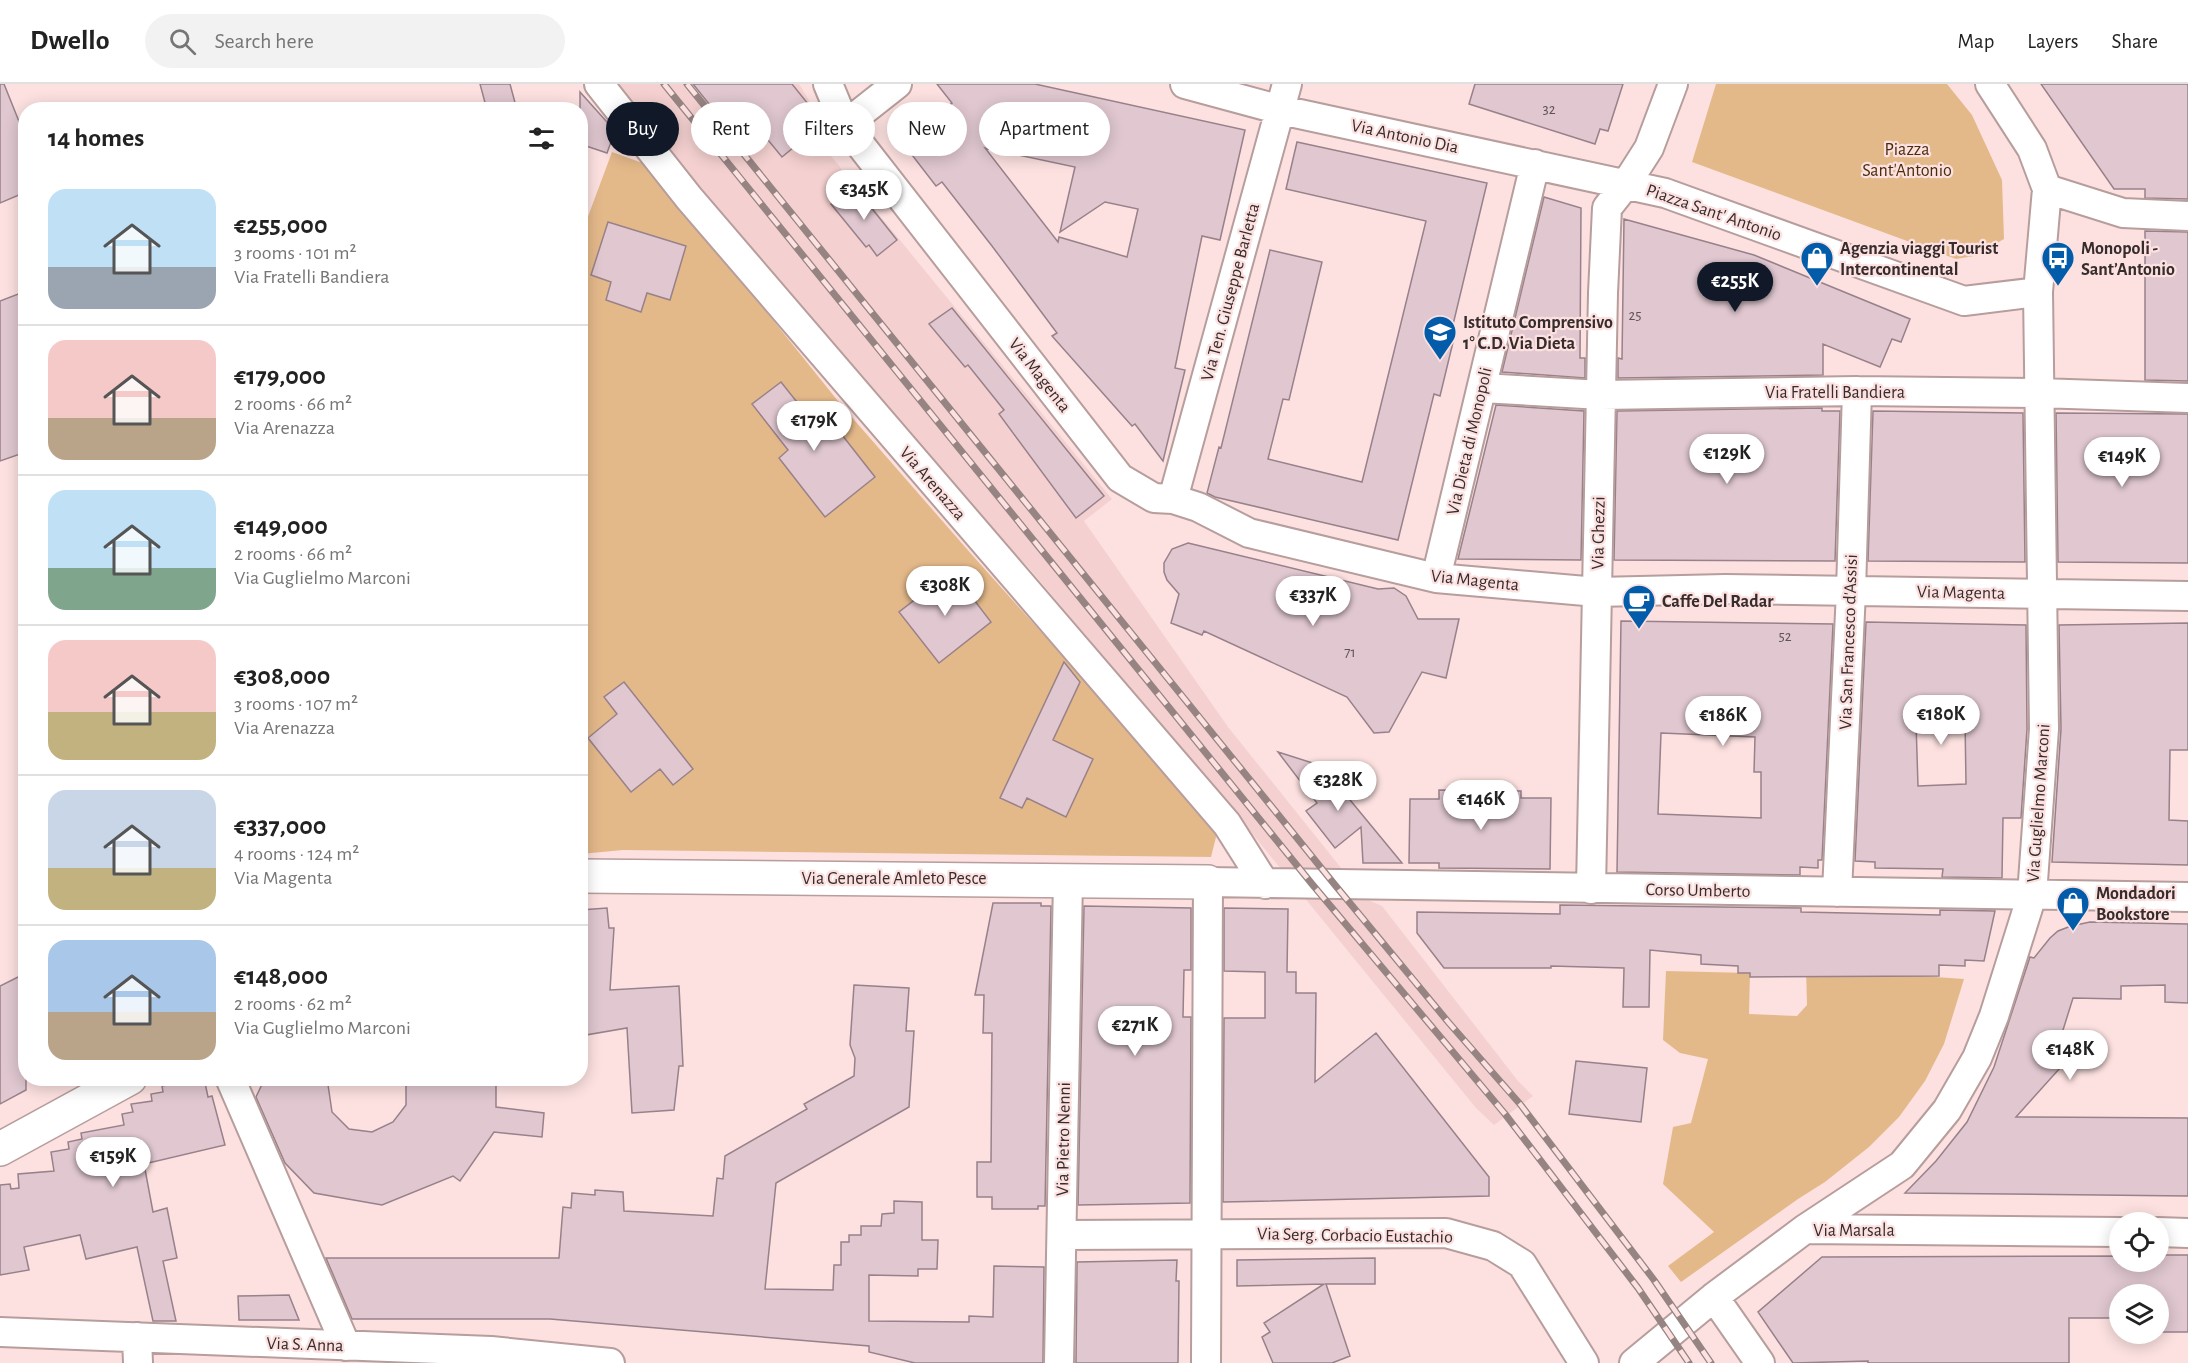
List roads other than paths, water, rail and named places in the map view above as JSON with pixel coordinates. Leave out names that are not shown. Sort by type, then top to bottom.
[{"type":"street","name":"Via Arenazza","points":[[599,84],[689,198],[1227,824],[1264,884]]},
{"type":"street","name":"Via Magenta","points":[[828,84],[835,102]]},
{"type":"street","points":[[874,102],[897,84]]},
{"type":"street","name":"Via Antonio Dia","points":[[1185,84],[1284,97],[1535,164],[1626,184]]},
{"type":"street","name":"Piazza Sant' Antonio","points":[[1673,84],[1649,148],[1626,184],[1665,193],[1964,301],[2038,292]]},
{"type":"street","points":[[1990,84],[2032,149],[2047,189],[2038,292]]},
{"type":"street","name":"Via Ten. Giuseppe Barletta","points":[[1173,499],[1284,97]]},
{"type":"street","name":"Via Magenta","points":[[869,156],[1120,478],[1154,498],[1173,499],[1198,507],[1249,533],[1436,578],[1597,592],[1725,589],[2188,596]]},
{"type":"street","name":"Via Dieta di Monopoli","points":[[1436,578],[1535,164]]},
{"type":"street","name":"Via Ghezzi","points":[[1591,889],[1600,395],[1607,208],[1626,184]]},
{"type":"street","points":[[2047,189],[2123,213],[2188,216]]},
{"type":"street","name":"Via Guglielmo Marconi","points":[[1806,1228],[1902,1165],[1947,1110],[1977,1058],[1994,1016],[2032,895],[2044,729],[2038,292]]},
{"type":"street","name":"Via Fratelli Bandiera","points":[[1482,388],[1600,395],[1857,391],[2039,393],[2188,398]]},
{"type":"street","name":"Via San Francesco d'Assisi","points":[[1837,892],[1851,591],[1857,391]]},
{"type":"street","name":"Via Generale Amleto Pesce","points":[[588,876],[1208,882]]},
{"type":"street","name":"Via Pietro Nenni","points":[[1059,1363],[1068,879]]},
{"type":"street","name":"Corso Umberto","points":[[1208,882],[2188,897]]},
{"type":"street","points":[[1206,1363],[1208,882]]},
{"type":"street","points":[[0,1149],[115,1086]]},
{"type":"street","points":[[233,1086],[346,1346]]},
{"type":"street","name":"Via Marsala","points":[[1634,1363],[1714,1297],[1806,1228],[2109,1232]]},
{"type":"street","points":[[2169,1232],[2188,1233]]},
{"type":"street","name":"Via Serg. Corbacio Eustachio","points":[[1062,1235],[1446,1233],[1493,1246],[1522,1264],[1584,1363]]},
{"type":"street","points":[[1714,1297],[1760,1363]]},
{"type":"street","name":"Via S. Anna","points":[[0,1332],[137,1350],[298,1354],[346,1346],[428,1356],[610,1363]]},
{"type":"railway","points":[[664,84],[1312,884],[1505,1114],[1638,1288],[1689,1363]]},
{"type":"railway","points":[[687,84],[1335,885],[1449,1023],[1520,1104],[1654,1280],[1711,1363]]},
{"type":"place","name":"Agenzia viaggi Tourist Intercontinental","points":[[1817,287]]},
{"type":"place","name":"Monopoli - Sant’Antonio","points":[[2058,287]]},
{"type":"place","name":"Istituto Comprensivo 1° C.D. Via Dieta","points":[[1440,361]]},
{"type":"place","name":"Caffe Del Radar","points":[[1639,630]]},
{"type":"place","name":"Mondadori Bookstore","points":[[2073,932]]},
{"type":"park label","name":"Piazza Sant'Antonio","points":[[1907,160]]}]
